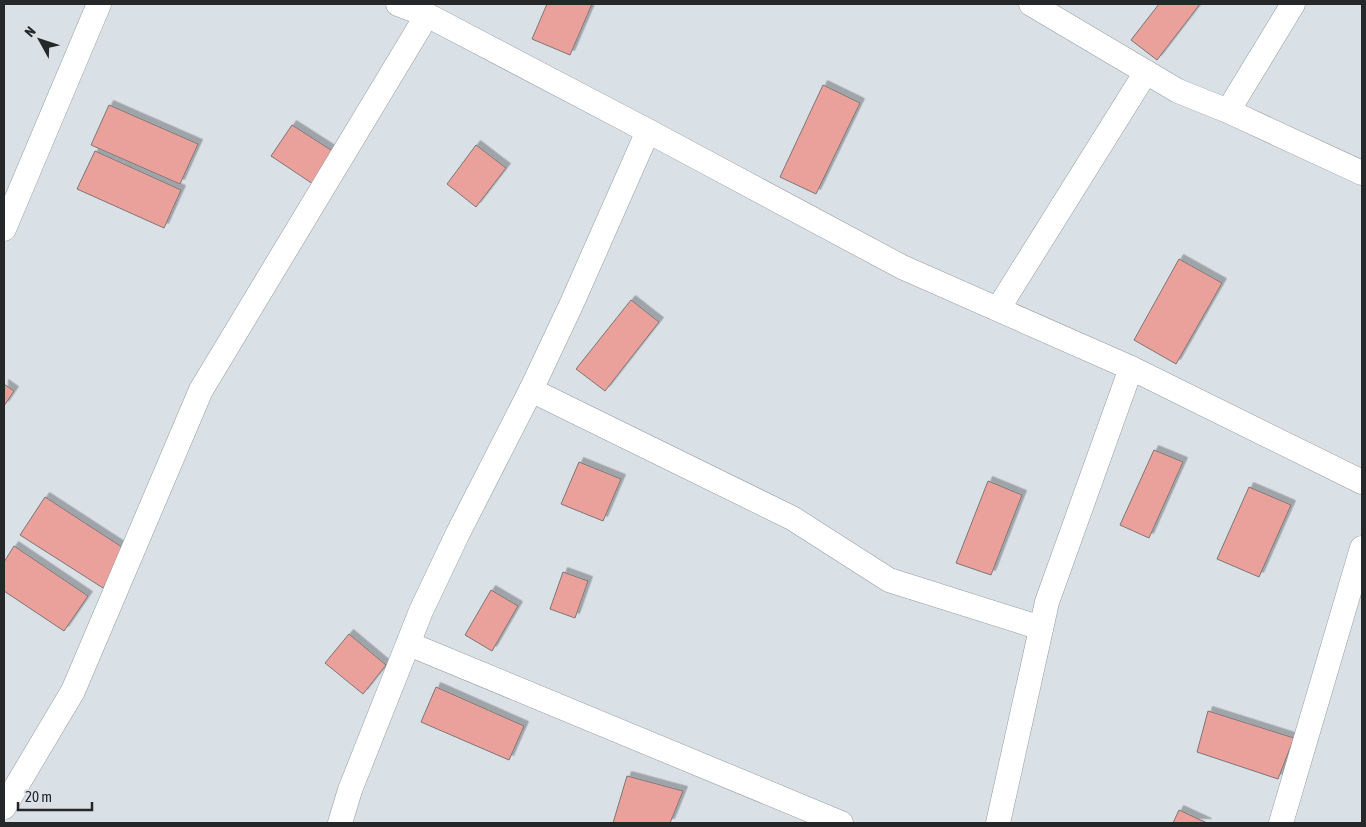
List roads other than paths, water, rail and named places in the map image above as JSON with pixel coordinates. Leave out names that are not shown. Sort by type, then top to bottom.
[{"type":"street","points":[[4,229],[99,4]]},
{"type":"street","points":[[398,4],[427,15],[902,267],[1131,368],[1362,482]]},
{"type":"street","points":[[1032,4],[1178,91],[1228,111],[1362,173]]},
{"type":"street","points":[[1228,111],[1293,4]]},
{"type":"street","points":[[4,807],[73,691],[201,390],[427,15]]},
{"type":"street","points":[[998,309],[1146,72]]},
{"type":"street","points":[[340,823],[350,790],[421,611],[458,533],[531,390],[572,303],[648,131]]},
{"type":"street","points":[[998,823],[1046,602],[1131,368]]},
{"type":"street","points":[[531,390],[792,518],[889,580],[1041,628]]},
{"type":"street","points":[[1281,823],[1362,548]]},
{"type":"street","points":[[409,644],[841,823]]}]
